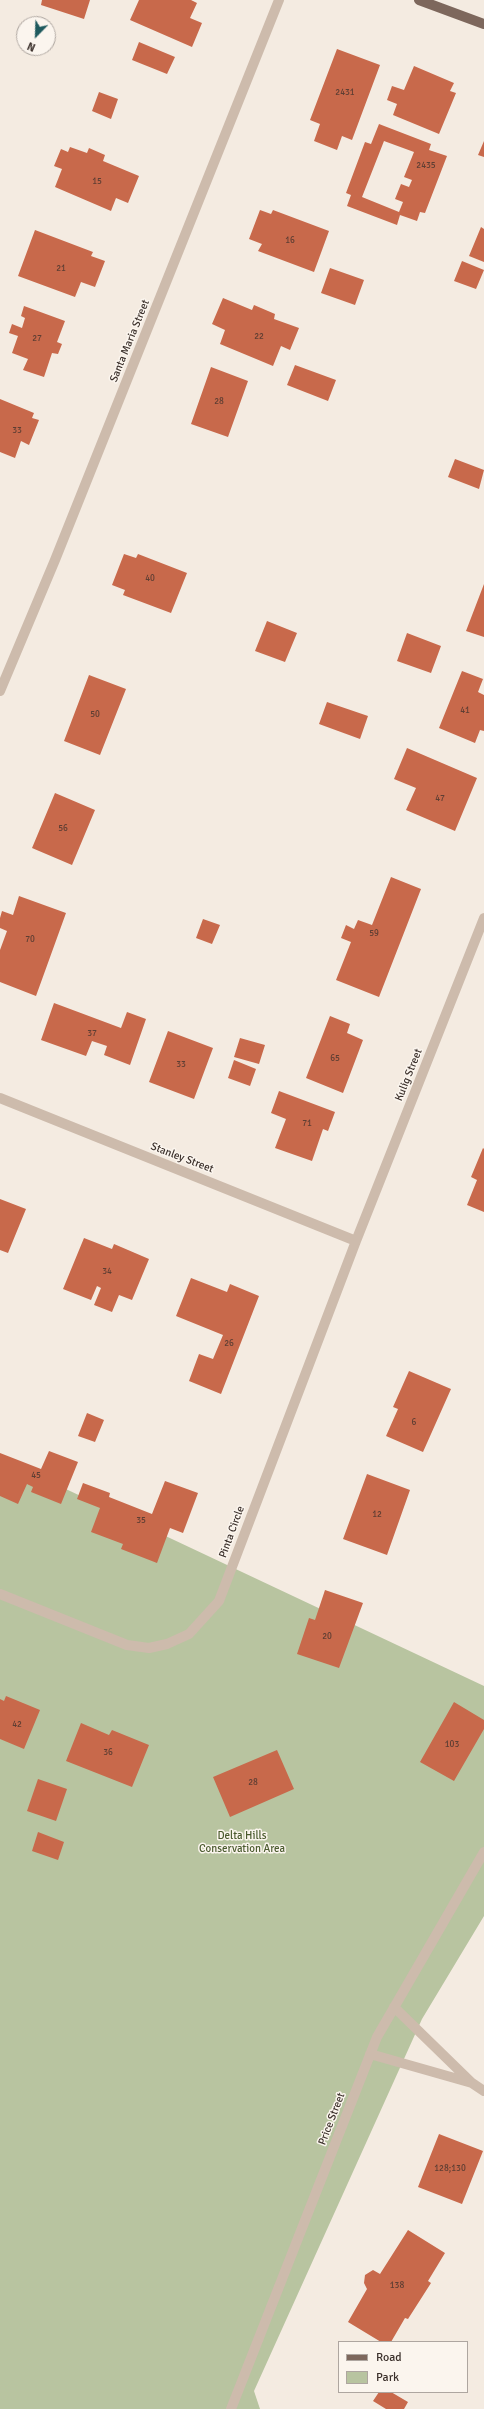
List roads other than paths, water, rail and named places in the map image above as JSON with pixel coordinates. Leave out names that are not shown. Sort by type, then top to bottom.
[{"type":"main road","points":[[419,0],[484,24]]},
{"type":"street","name":"Santa Maria Street","points":[[0,691],[58,552],[279,0]]},
{"type":"street","name":"Kulig Street","points":[[356,1241],[484,918]]},
{"type":"street","name":"Stanley Street","points":[[0,1098],[356,1241]]},
{"type":"street","name":"Pinta Circle","points":[[0,1594],[127,1645],[149,1648],[167,1644],[190,1634],[204,1621],[219,1601],[356,1241]]},
{"type":"street","name":"Price Street","points":[[231,2409],[377,2036],[484,1852]]},
{"type":"street","points":[[394,2007],[472,2083],[484,2091]]},
{"type":"street","points":[[370,2054],[472,2083]]},
{"type":"park label","name":"Delta Hills Conservation Area","points":[[242,1842]]}]
